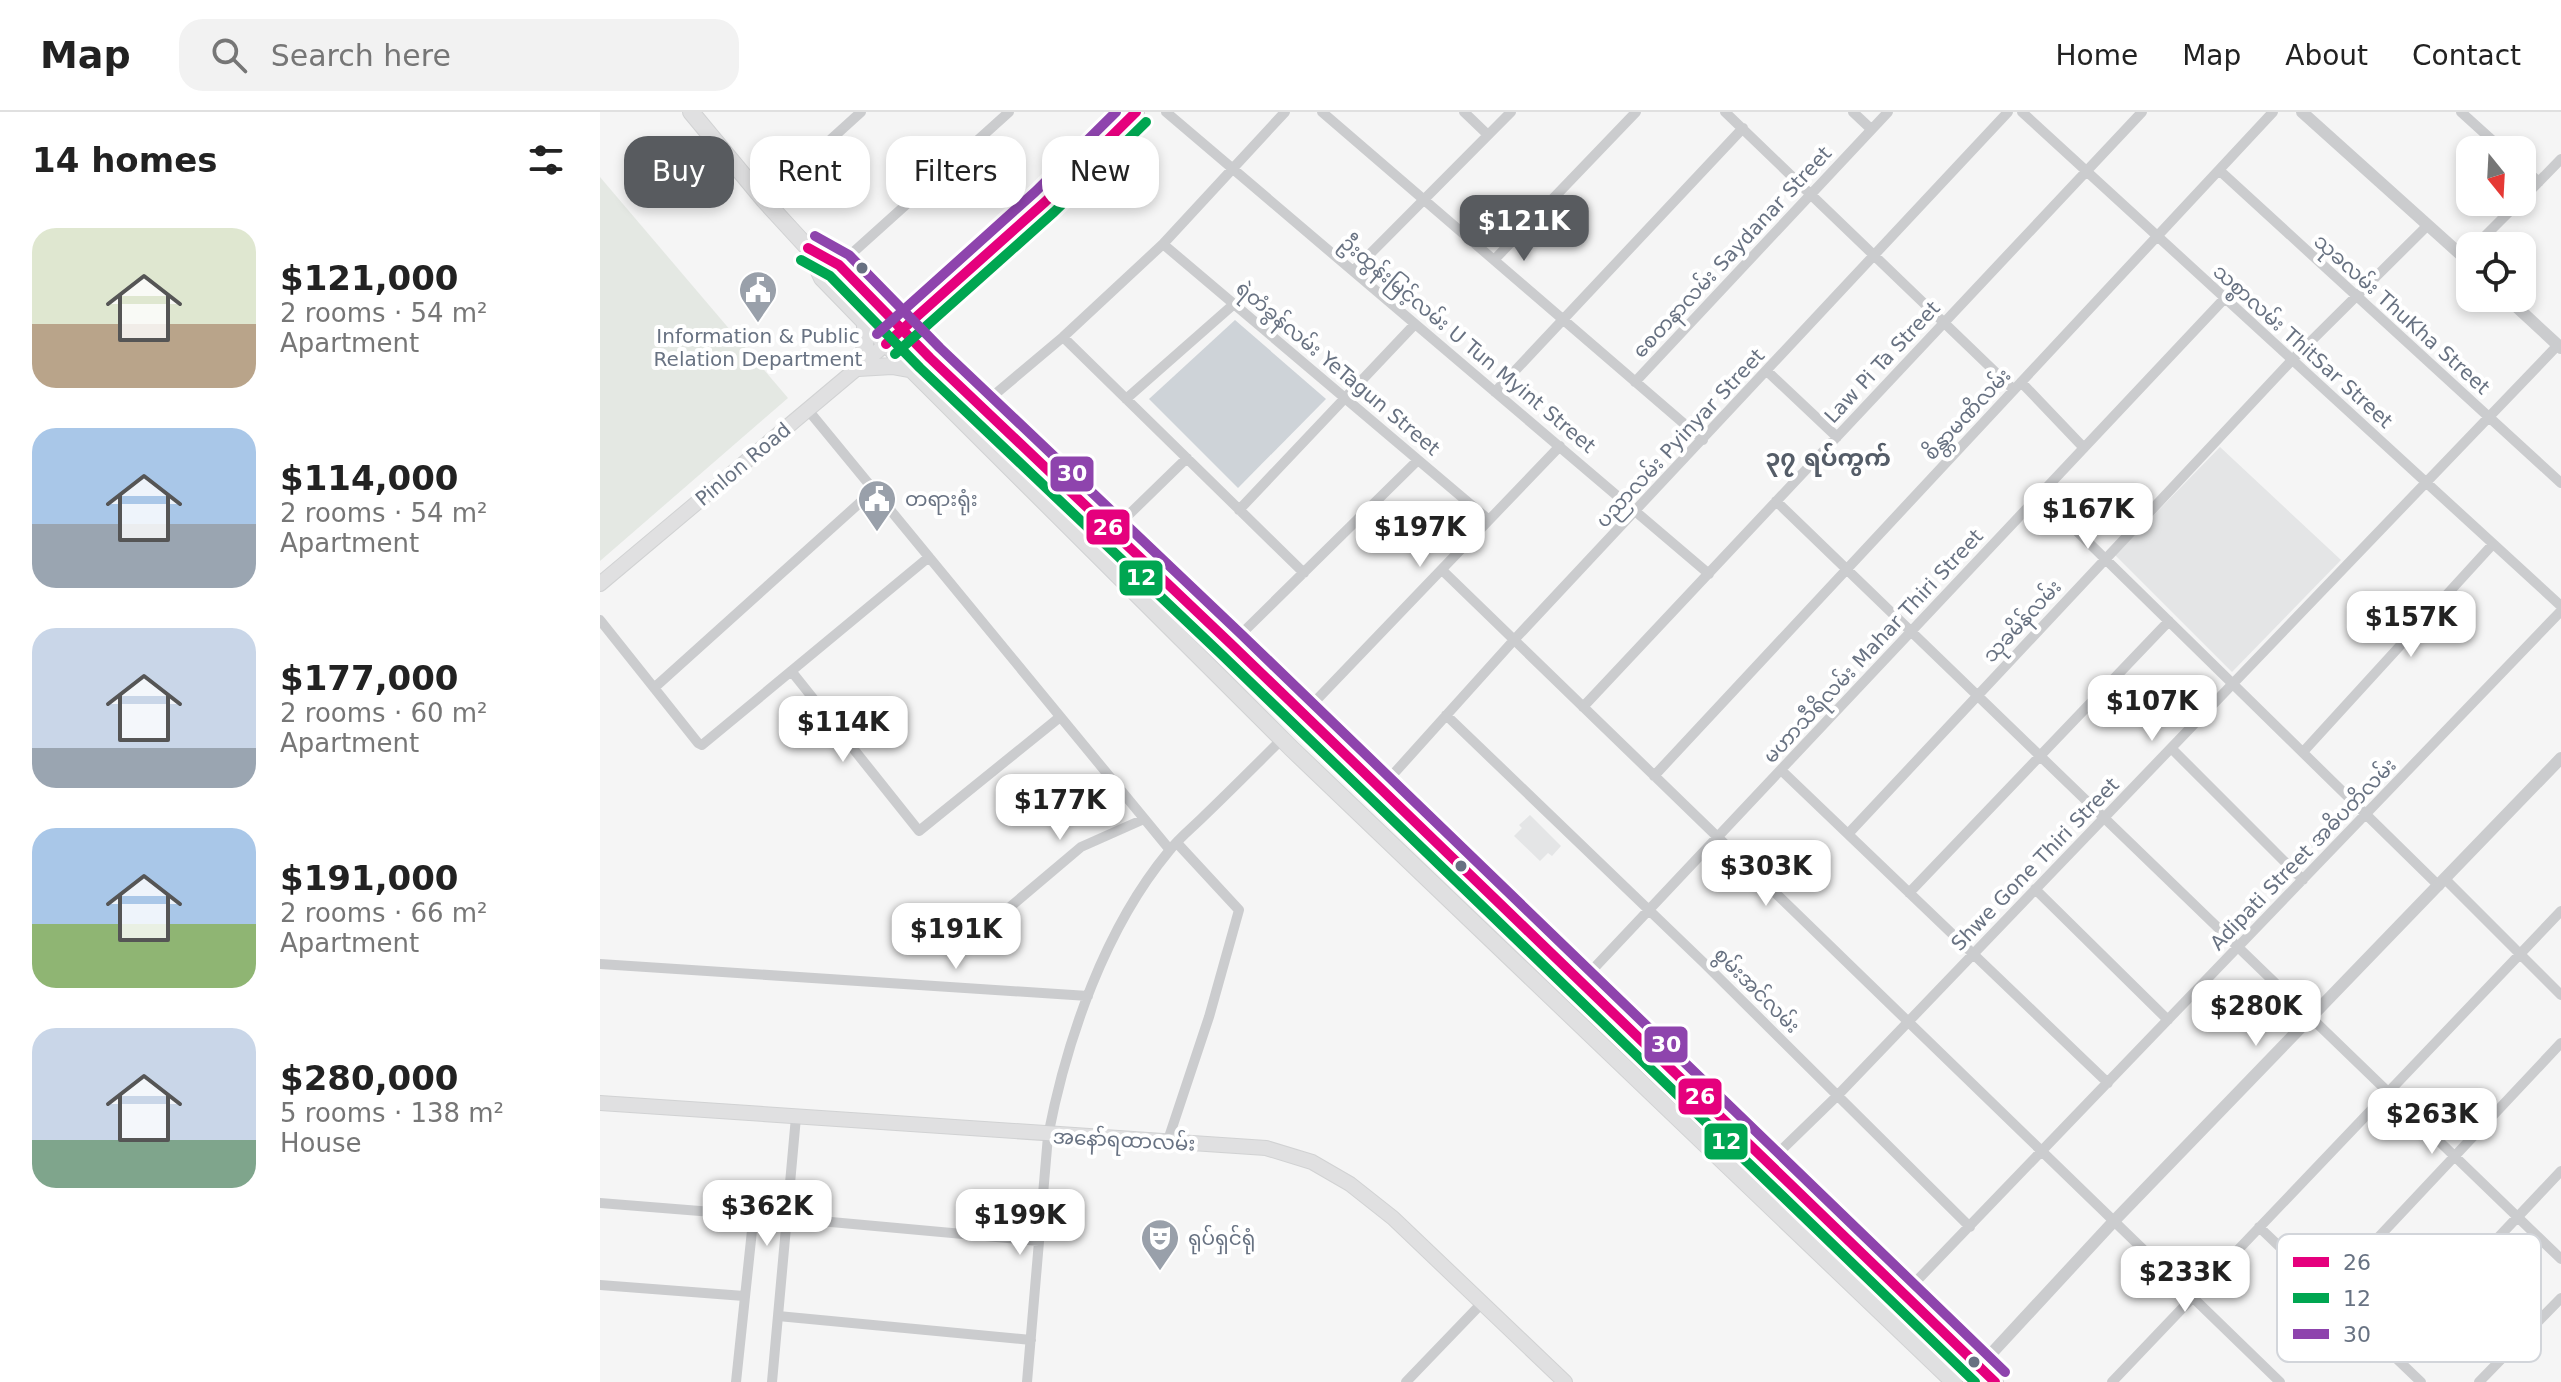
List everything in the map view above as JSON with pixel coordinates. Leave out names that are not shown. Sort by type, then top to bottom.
[{"type":"main road","points":[[691,112],[750,183]]},
{"type":"main road","points":[[886,344],[1067,181],[1136,112]]},
{"type":"main road","points":[[771,208],[808,248],[822,278],[865,324],[1282,739],[1954,1382]]},
{"type":"main road","points":[[808,248],[839,265],[930,358],[1231,644],[1995,1382]]},
{"type":"main road","points":[[881,309],[902,312],[929,305]]},
{"type":"main road","points":[[929,305],[924,331],[930,358]]},
{"type":"main road","points":[[865,324],[865,347],[858,368],[892,366],[915,371]]},
{"type":"main road","name":"Pinlon Road","points":[[600,584],[886,344]]},
{"type":"main road","points":[[1381,833],[1402,812]]},
{"type":"main road","name":"အနော်ရထာလမ်း","points":[[600,1103],[1048,1136],[1266,1148],[1312,1162],[1350,1184],[1393,1218],[1565,1382]]},
{"type":"street","points":[[839,265],[1009,112]]},
{"type":"street","name":"ဦးထွန်းမြင့်လမ်း U Tun Myint Street","points":[[1166,112],[1709,574]]},
{"type":"street","points":[[981,406],[1063,337],[1163,244],[1285,112]]},
{"type":"street","points":[[1322,112],[1703,440]]},
{"type":"street","points":[[1464,112],[1488,135]]},
{"type":"street","points":[[1353,271],[1511,112]]},
{"type":"street","points":[[1494,260],[1636,112]]},
{"type":"street","points":[[1725,112],[2084,448]]},
{"type":"street","points":[[1853,112],[1871,129]]},
{"type":"street","name":"စေတနာလမ်း Saydanar Street","points":[[1635,382],[1888,112]]},
{"type":"street","name":"ပညာလမ်း Pyinyar Street","points":[[1379,790],[1514,640],[2008,112]]},
{"type":"street","name":"သစ္စာလမ်း ThitSar Street","points":[[2022,112],[2561,608]]},
{"type":"street","name":"Law Pi Ta Street","points":[[1583,707],[2142,112]]},
{"type":"street","name":"စိန္တာမဏိလမ်း","points":[[1654,776],[2273,112]]},
{"type":"street","points":[[2302,112],[2456,247]]},
{"type":"street","points":[[2461,112],[2488,136]]},
{"type":"street","points":[[831,136],[854,114]]},
{"type":"street","points":[[1495,392],[1743,128]]},
{"type":"street","points":[[2536,185],[2561,159]]},
{"type":"street","name":"သုခလမ်း ThuKha Street","points":[[2219,170],[2561,483]]},
{"type":"street","points":[[2536,179],[2539,182]]},
{"type":"street","points":[[2489,232],[2504,216]]},
{"type":"street","name":"သုခမိန်လမ်း","points":[[1848,834],[2292,360],[2428,225]]},
{"type":"street","name":"ရဲတံခွန်လမ်း YeTagun Street","points":[[1163,244],[1489,520]]},
{"type":"street","name":"မဟာသီရိလမ်း Mahar Thiri Street","points":[[1580,983],[2225,298]]},
{"type":"street","points":[[1126,399],[1234,304]]},
{"type":"street","points":[[2522,312],[2560,346]]},
{"type":"street","points":[[1239,510],[1415,324]]},
{"type":"street","points":[[1063,337],[1304,573]]},
{"type":"street","name":"Shwe Gone Thiri Street","points":[[1768,1163],[1837,1096],[2560,346]]},
{"type":"street","points":[[1767,371],[1837,437]]},
{"type":"street","points":[[808,410],[1144,819],[1239,910],[1209,1017],[1167,1143]]},
{"type":"street","points":[[1303,714],[1560,446]]},
{"type":"street","points":[[1112,531],[1187,458]]},
{"type":"street","points":[[1231,644],[1418,460]]},
{"type":"street","points":[[654,688],[874,490]]},
{"type":"street","points":[[2040,495],[2366,814],[2561,995]]},
{"type":"street","points":[[1776,501],[2535,1234]]},
{"type":"street","points":[[2303,752],[2493,544]]},
{"type":"street","points":[[600,620],[702,745],[929,557]]},
{"type":"street","points":[[1442,570],[2280,1382]]},
{"type":"street","name":"Adipati Street အဓိပတိလမ်း","points":[[1904,1294],[2561,608]]},
{"type":"street","points":[[1909,893],[2169,621]]},
{"type":"street","points":[[792,672],[919,831],[1060,717]]},
{"type":"street","name":"စွမ်းအင်လမ်း","points":[[1446,715],[1970,1227]]},
{"type":"street","points":[[1027,1382],[1048,1136],[1054,1105],[1088,996],[1108,948],[1133,902],[1173,846],[1282,739]]},
{"type":"street","points":[[2171,748],[2303,880]]},
{"type":"street","points":[[1965,1382],[2114,1221],[2561,758]]},
{"type":"street","points":[[1781,770],[2108,1083]]},
{"type":"street","points":[[1004,912],[1081,847],[1144,819]]},
{"type":"street","points":[[2035,889],[2168,1020]]},
{"type":"street","points":[[2112,1382],[2561,911]]},
{"type":"street","points":[[600,964],[1088,996]]},
{"type":"street","points":[[2381,1234],[2561,1043]]},
{"type":"street","points":[[772,1382],[796,1117]]},
{"type":"street","points":[[1728,1167],[1749,1146]]},
{"type":"street","points":[[2502,1234],[2561,1171]]},
{"type":"street","points":[[600,1203],[750,1215],[753,1221],[736,1382]]},
{"type":"street","points":[[787,1218],[1039,1241]]},
{"type":"street","points":[[2259,1227],[2277,1244]]},
{"type":"street","points":[[2541,1239],[2561,1259]]},
{"type":"street","points":[[600,1285],[744,1296]]},
{"type":"street","points":[[2541,1318],[2561,1298]]},
{"type":"street","points":[[1406,1382],[1482,1303]]},
{"type":"street","points":[[778,1316],[1031,1340]]},
{"type":"street","points":[[2399,1362],[2421,1382]]},
{"type":"street","points":[[2479,1382],[2499,1362]]},
{"type":"street","points":[[2121,1372],[2132,1382]]},
{"type":"shaded area","points":[[600,177],[788,398],[600,561]]},
{"type":"shaded area","points":[[1235,320],[1326,399],[1238,488],[1149,399]]},
{"type":"shaded area","points":[[2220,447],[2341,560],[2232,672],[2115,555]]},
{"type":"shaded area","points":[[1530,815],[1561,846],[1552,856],[1548,853],[1540,861],[1514,836],[1522,828],[1519,825]]},
{"type":"transit line","name":"30","points":[[877,334],[1035,192],[1116,112]]},
{"type":"transit line","name":"26","points":[[886,344],[1045,202],[1136,112]]},
{"type":"transit line","name":"12","points":[[895,354],[1054,212],[1146,122]]},
{"type":"transit line","name":"30","points":[[815,236],[849,255],[940,348],[1241,634],[2005,1372]]},
{"type":"transit line","name":"26","points":[[808,248],[839,265],[930,358],[1231,644],[1995,1382]]},
{"type":"transit line","name":"12","points":[[801,260],[830,276],[920,368],[1975,1382]]},
{"type":"place","name":"Information & Public Relation Department","points":[[758,324]]},
{"type":"place","name":"တရားရုံး","points":[[877,533]]},
{"type":"place","name":"ရုပ်ရှင်ရုံ","points":[[1160,1272]]},
{"type":"district","name":"၃၇ ရပ်ကွက်","points":[[1828,458]]}]
